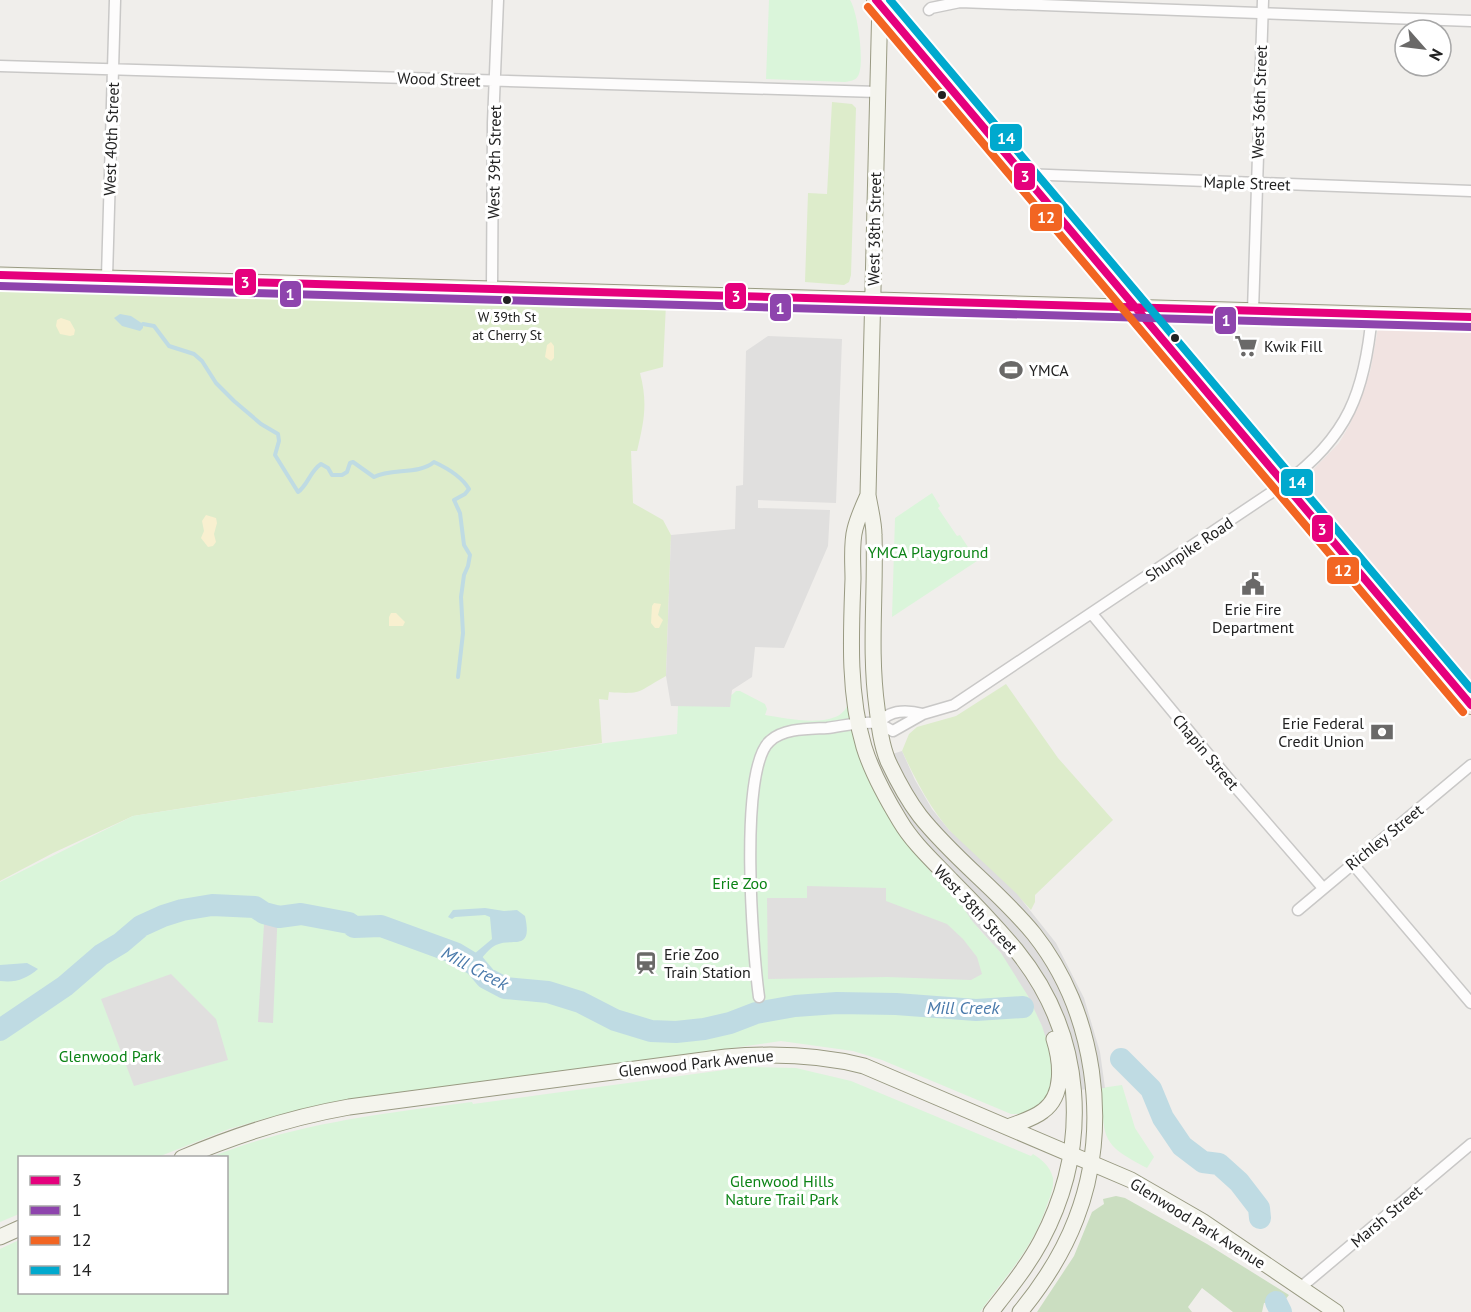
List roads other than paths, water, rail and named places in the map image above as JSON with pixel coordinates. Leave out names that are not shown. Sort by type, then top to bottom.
[{"type":"main road","name":"West 38th Street","points":[[879,2],[868,495],[874,532],[872,654],[879,723],[886,756],[905,795],[920,817],[1017,914],[1052,960],[1078,1018],[1092,1069],[1094,1131],[1082,1202],[1070,1233],[1054,1264],[1020,1312]]},
{"type":"main road","points":[[879,2],[1471,705]]},
{"type":"main road","points":[[0,275],[1471,317]]},
{"type":"main road","name":"West 38th Street","points":[[868,495],[855,530],[851,626],[853,687],[858,724],[870,761],[901,822],[925,853],[1017,951],[1040,986],[1060,1022],[1074,1090],[1071,1154],[1062,1188],[1041,1241],[1019,1276],[991,1312]]},
{"type":"main road","points":[[1008,1127],[1046,1110],[1053,1101],[1056,1091],[1059,1074],[1057,1048],[1040,986]]},
{"type":"main road","name":"Glenwood Park Avenue","points":[[187,1156],[256,1129],[349,1107],[726,1057],[773,1054],[806,1055],[864,1066],[1090,1162],[1157,1194],[1336,1312]]},
{"type":"main road","points":[[0,1237],[18,1229]]},
{"type":"street","name":"West 40th Street","points":[[107,277],[115,0]]},
{"type":"street","name":"West 39th Street","points":[[492,288],[498,0]]},
{"type":"street","name":"West 36th Street","points":[[1252,311],[1263,0]]},
{"type":"street","points":[[929,10],[960,2],[1471,21]]},
{"type":"street","name":"Wood Street","points":[[0,66],[878,92]]},
{"type":"street","name":"Maple Street","points":[[1023,174],[1471,191]]},
{"type":"street","name":"Shunpike Road","points":[[759,997],[753,942],[752,821],[756,772],[763,749],[770,740],[797,730],[858,724],[879,723],[893,731],[923,714],[959,702],[1284,484],[1323,451],[1349,412],[1366,366],[1372,314]]},
{"type":"street","name":"Chapin Street","points":[[1092,614],[1232,783],[1323,888]]},
{"type":"street","name":"Shunpike Road","points":[[879,723],[890,714],[909,711],[923,714]]},
{"type":"street","name":"Richley Street","points":[[1298,910],[1471,765]]},
{"type":"street","points":[[1352,863],[1471,1004]]},
{"type":"street","name":"Marsh Street","points":[[1300,1287],[1471,1144]]},
{"type":"water","points":[[120,314],[131,316],[143,324],[143,328],[140,331],[122,326],[114,318]]},
{"type":"water","points":[[485,908],[504,911],[517,910],[525,916],[527,928],[524,939],[496,945],[482,958],[474,954],[492,939],[490,917],[485,915],[452,919],[448,917],[453,910]]},
{"type":"water","points":[[27,963],[38,969],[20,980],[0,981],[0,965]]},
{"type":"waterway","points":[[143,324],[154,326],[169,346],[194,354],[202,361],[216,383],[234,401],[261,424],[278,434],[279,441],[275,455],[298,492],[321,464],[328,468],[332,475],[342,475],[347,472],[350,463],[353,462],[374,477],[421,469],[434,462],[449,470],[462,481],[469,489],[454,500],[460,513],[464,545],[470,555],[461,597],[463,633],[458,677]]},
{"type":"waterway","name":"Mill Creek","points":[[0,1030],[65,986],[101,955],[121,943],[141,926],[182,910],[212,905],[255,907],[264,913],[279,917],[301,914],[349,923],[354,927],[381,926],[455,953],[475,965],[486,978],[505,988],[548,992],[580,1002],[615,1020],[651,1031],[676,1032],[704,1029],[730,1023],[756,1013],[795,1006],[837,1003],[896,1004],[976,1010],[1023,1007]]},
{"type":"waterway","name":"Mill Creek","points":[[1121,1059],[1151,1089],[1163,1118],[1182,1146],[1203,1162],[1219,1164],[1239,1182],[1259,1208],[1260,1218]]},
{"type":"waterway","name":"Mill Creek","points":[[1276,1302],[1281,1312]]},
{"type":"place","name":"W 39th St at Cherry St","points":[[507,300]]},
{"type":"place","name":"Kwik Fill","points":[[1246,346]]},
{"type":"place","name":"YMCA","points":[[1011,370]]},
{"type":"place","name":"Erie Fire Department","points":[[1253,584]]},
{"type":"place","name":"Erie Federal Credit Union","points":[[1382,732]]},
{"type":"place","name":"Erie Zoo Train Station","points":[[646,963]]},
{"type":"park label","name":"YMCA Playground","points":[[928,552]]},
{"type":"park label","name":"Erie Zoo","points":[[740,883]]},
{"type":"park label","name":"Glenwood Park","points":[[110,1056]]},
{"type":"park label","name":"Glenwood Hills Nature Trail Park","points":[[782,1190]]}]
